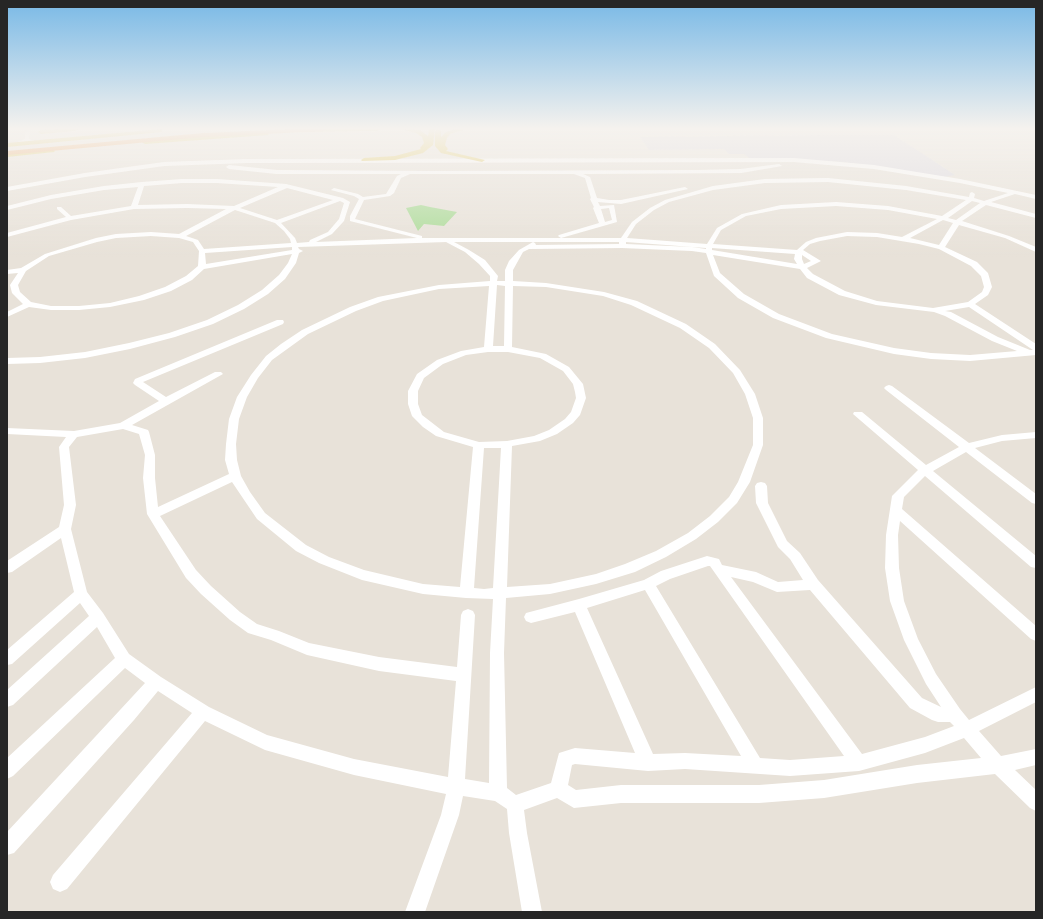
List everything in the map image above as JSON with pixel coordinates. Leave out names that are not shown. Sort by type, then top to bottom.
[{"type":"street","points":[[7,189],[111,172]]},
{"type":"street","points":[[279,172],[278,177],[309,185]]},
{"type":"street","points":[[292,172],[574,172]]},
{"type":"street","points":[[554,172],[587,176],[593,199],[603,225]]},
{"type":"street","points":[[730,178],[740,172]]},
{"type":"street","points":[[903,172],[976,184],[1036,197]]},
{"type":"street","points":[[329,189],[356,195],[362,199],[390,194],[400,175],[430,173]]},
{"type":"street","points":[[150,183],[155,177]]},
{"type":"street","points":[[593,199],[609,202],[621,202],[724,180]]},
{"type":"street","points":[[623,243],[630,228],[640,218],[652,209],[667,201],[701,191],[765,181],[828,180],[906,188],[986,202],[1036,216]]},
{"type":"street","points":[[7,208],[68,194],[104,188],[150,183],[217,181],[286,186],[342,199],[346,202],[344,217],[330,233],[296,249]]},
{"type":"street","points":[[180,236],[235,208],[295,182]]},
{"type":"street","points":[[134,207],[142,184]]},
{"type":"street","points":[[903,239],[928,227],[971,199],[976,184]]},
{"type":"street","points":[[941,248],[958,221],[986,202],[1016,192]]},
{"type":"street","points":[[277,222],[342,199]]},
{"type":"street","points":[[362,199],[352,220],[430,240]]},
{"type":"street","points":[[1035,353],[1003,354],[970,358],[931,356],[894,351],[829,336],[776,316],[741,296],[717,274],[709,249],[719,229],[735,219],[781,207],[821,204],[888,208],[958,221],[1007,237],[1036,250]]},
{"type":"street","points":[[7,235],[70,218],[134,207],[186,206],[235,208],[277,222],[286,230],[296,249],[292,263],[282,277],[265,292],[241,307],[210,322],[172,335],[130,346],[85,355],[40,360],[7,361]]},
{"type":"street","points":[[508,349],[509,270],[512,263],[527,246],[615,221],[612,206],[596,208]]},
{"type":"street","points":[[59,208],[70,218]]},
{"type":"street","points":[[202,267],[202,251],[196,241],[180,236],[151,234],[116,236],[80,244],[47,256],[23,270],[11,285],[16,293],[28,304],[52,308],[79,308],[118,303],[141,298],[168,289],[189,278],[202,267],[328,243],[430,240],[546,240],[623,243],[709,249],[799,251],[807,253],[817,261],[802,268],[709,249]]},
{"type":"street","points":[[933,310],[970,304],[985,293],[988,287],[985,275],[974,264],[941,248],[903,239],[863,234],[832,236],[808,243],[799,251],[798,259],[802,268],[810,276],[824,285],[842,293],[876,303],[933,310],[948,314],[995,339],[1035,353]]},
{"type":"street","points":[[447,240],[478,259],[489,268],[494,276],[488,349]]},
{"type":"street","points":[[527,246],[623,243]]},
{"type":"street","points":[[202,251],[458,246]]},
{"type":"street","points":[[7,272],[23,270]]},
{"type":"street","points":[[509,282],[546,285],[604,294],[634,303],[683,326],[712,346],[737,372],[750,394],[758,418],[758,445],[744,482],[733,500],[692,536],[667,551],[630,568],[596,579],[550,589],[500,588],[466,593],[423,589],[362,575],[324,560],[301,548],[261,516],[245,494],[235,476],[231,460],[231,444],[234,419],[239,404],[254,377],[269,358],[284,346],[329,320],[381,299],[439,287],[509,282]]},
{"type":"street","points":[[7,315],[28,304]]},
{"type":"street","points":[[970,304],[1035,353]]},
{"type":"street","points":[[166,400],[138,383],[138,381],[280,322]]},
{"type":"street","points":[[488,349],[508,349],[543,356],[566,369],[578,384],[581,398],[576,413],[569,421],[553,432],[536,439],[507,444],[479,445],[440,434],[417,416],[413,404],[413,391],[420,376],[440,362],[464,353],[488,349]]},
{"type":"street","points":[[7,431],[74,434],[123,426],[166,400],[218,374]]},
{"type":"street","points":[[889,388],[1036,500]]},
{"type":"street","points":[[858,414],[924,471],[1036,563]]},
{"type":"street","points":[[123,426],[144,432],[147,440],[150,455],[153,514],[191,574],[234,616],[253,629],[274,635],[306,649],[379,664],[463,675]]},
{"type":"street","points":[[74,434],[64,447],[70,505],[66,529],[81,594],[98,617],[124,659],[156,682],[203,712],[266,742],[354,767],[498,793],[516,804]]},
{"type":"street","points":[[1036,435],[1002,438],[967,447],[924,471],[898,496],[892,535],[892,568],[897,601],[911,640],[931,679],[954,714],[998,765],[1036,802]]},
{"type":"street","points":[[498,793],[497,653],[507,444]]},
{"type":"street","points":[[466,593],[470,577],[479,445]]},
{"type":"street","points":[[153,514],[235,476]]},
{"type":"street","points":[[761,486],[762,503],[782,544],[794,556],[813,584],[916,703],[938,715],[954,714]]},
{"type":"street","points":[[896,510],[1036,635]]},
{"type":"street","points":[[7,568],[66,529]]},
{"type":"street","points":[[531,617],[578,606],[648,584],[666,575],[699,565],[707,561],[714,562],[859,763]]},
{"type":"street","points":[[718,569],[756,577],[777,587],[813,584]]},
{"type":"street","points":[[648,584],[756,765]]},
{"type":"street","points":[[7,658],[81,594]]},
{"type":"street","points":[[578,606],[648,763]]},
{"type":"street","points":[[415,912],[450,815],[456,786],[468,615]]},
{"type":"street","points":[[7,700],[98,617]]},
{"type":"street","points":[[7,770],[124,659]]},
{"type":"street","points":[[7,846],[128,715],[156,682]]},
{"type":"street","points":[[558,789],[565,759],[575,756],[648,763],[685,761],[790,768],[859,763],[924,745],[967,729],[1036,694]]},
{"type":"street","points":[[60,882],[203,712]]},
{"type":"street","points":[[558,789],[574,799],[621,794],[759,794],[824,790],[918,774],[998,765],[1036,756]]},
{"type":"street","points":[[516,804],[558,789]]},
{"type":"street","points":[[516,804],[518,833],[532,912]]},
{"type":"shaded area","points":[[910,172],[950,172],[955,175],[945,177]]},
{"type":"green space","points":[[421,205],[457,212],[444,226],[424,224],[418,231],[406,208]]}]
